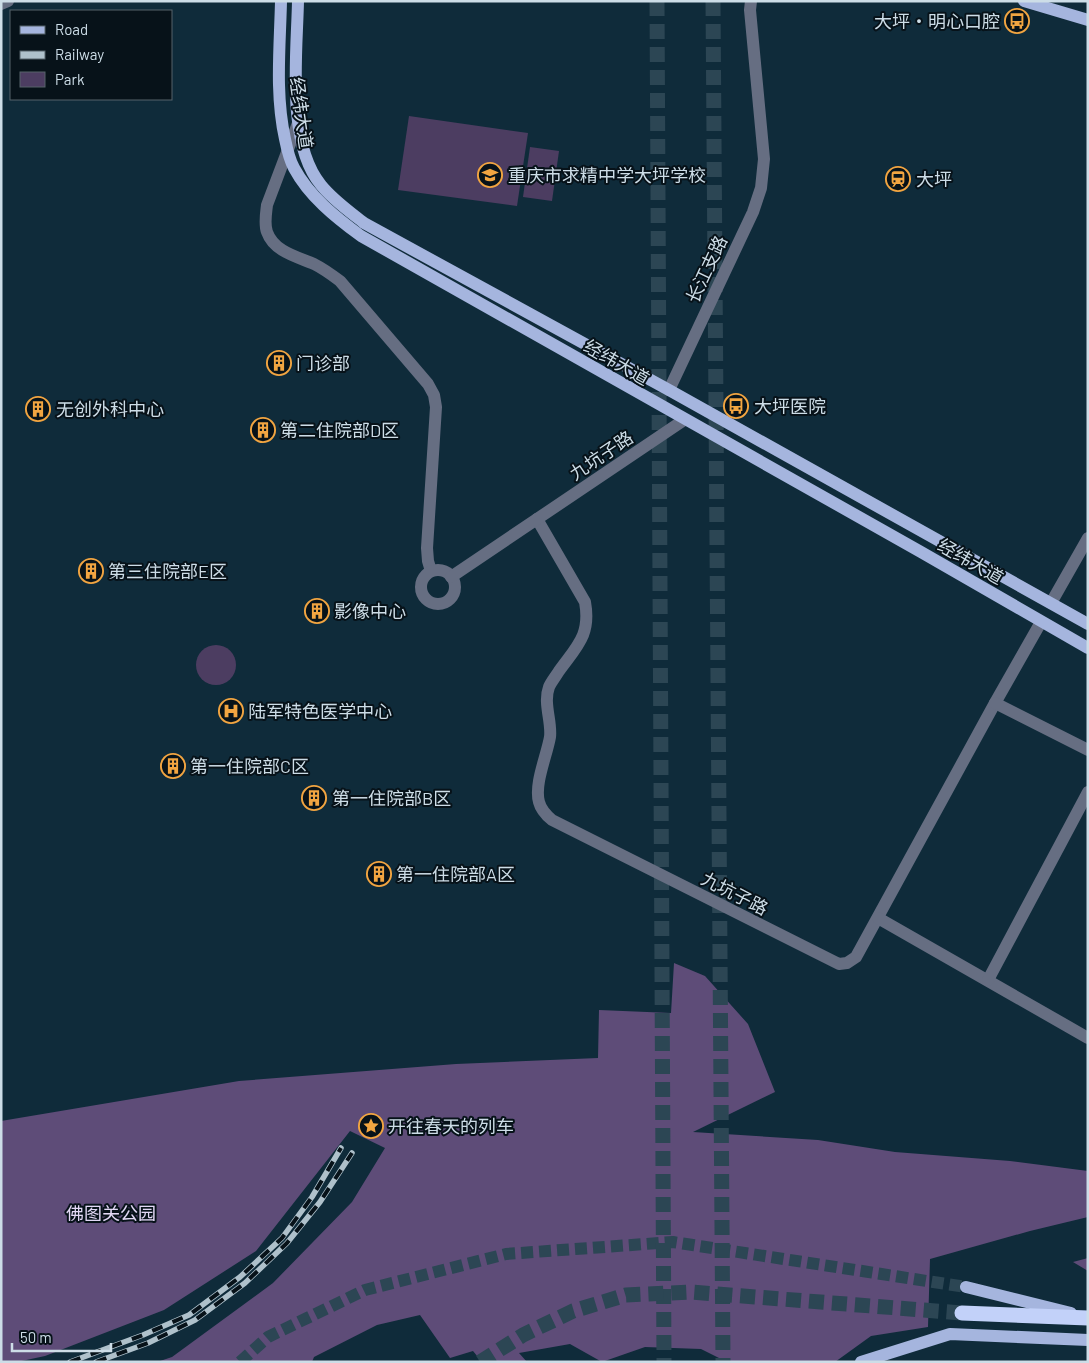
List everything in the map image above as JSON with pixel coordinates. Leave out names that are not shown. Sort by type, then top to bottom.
[{"type":"highway","points":[[962,1313],[1088,1318]]},
{"type":"main road","name":"经纬大道","points":[[281,1],[279,101],[288,151],[294,168],[311,192],[335,216],[361,236],[1088,648]]},
{"type":"main road","name":"经纬大道","points":[[298,1],[298,123],[301,144],[308,164],[320,185],[364,223],[669,390],[1088,624]]},
{"type":"main road","points":[[1024,1],[1088,20]]},
{"type":"main road","points":[[966,1287],[1088,1318]]},
{"type":"main road","points":[[862,1362],[950,1334],[1088,1340]]},
{"type":"street","points":[[1,4],[8,1]]},
{"type":"street","name":"长江支路","points":[[669,390],[752,212],[761,188],[764,160],[750,10],[751,1]]},
{"type":"street","points":[[298,123],[267,205],[265,220],[267,232],[272,242],[291,256],[329,272],[340,282],[428,384],[434,395],[436,407],[427,548],[428,561],[432,571]]},
{"type":"street","name":"九坑子路","points":[[451,577],[684,420]]},
{"type":"street","name":"九坑子路","points":[[537,519],[585,602],[588,617],[586,630],[581,640],[548,687],[550,736],[538,790],[538,801],[542,811],[552,820],[839,964],[847,963],[856,957],[1041,622]]},
{"type":"street","points":[[1051,603],[1088,538]]},
{"type":"street","points":[[432,571],[443,571],[451,577],[454,587],[451,597],[443,603],[432,603],[423,595],[421,590],[423,579],[432,571]]},
{"type":"street","points":[[995,703],[1088,750]]},
{"type":"street","points":[[988,980],[1088,792]]},
{"type":"street","points":[[878,918],[1088,1038]]},
{"type":"green space","points":[[409,116],[528,133],[517,206],[398,190]]},
{"type":"green space","points":[[530,147],[559,151],[552,201],[523,197]]},
{"type":"green space","points":[[220,645],[227,648],[233,654],[236,665],[235,673],[227,682],[220,685],[212,685],[205,682],[197,673],[196,661],[199,654],[208,646]]},
{"type":"green space","name":"佛图关公园","points":[[674,963],[705,976],[748,1024],[775,1092],[693,1132],[818,1140],[895,1152],[1010,1161],[1088,1171],[1088,1217],[930,1259],[928,1327],[871,1336],[835,1362],[727,1362],[701,1349],[645,1347],[602,1362],[570,1344],[519,1353],[527,1362],[482,1362],[473,1351],[450,1358],[420,1315],[377,1325],[314,1357],[312,1362],[157,1362],[172,1357],[273,1283],[352,1202],[385,1148],[350,1131],[256,1251],[164,1310],[45,1356],[17,1362],[1,1362],[1,1121],[239,1081],[456,1064],[598,1058],[599,1010],[671,1013]]},
{"type":"green space","points":[[1088,1258],[1088,1271],[1073,1262]]},
{"type":"tunnel","points":[[657,1],[664,1362]]},
{"type":"tunnel","points":[[713,1],[723,1362]]},
{"type":"tunnel","points":[[240,1362],[268,1337],[365,1290],[506,1254],[673,1242],[966,1287]]},
{"type":"tunnel","points":[[480,1362],[523,1335],[573,1311],[626,1295],[691,1292],[962,1313]]},
{"type":"railway","points":[[70,1362],[143,1335],[189,1315],[240,1277],[282,1238],[312,1197],[341,1148]]},
{"type":"railway","points":[[96,1362],[148,1343],[195,1320],[245,1283],[287,1243],[320,1202],[352,1153]]},
{"type":"place","name":"大坪‧明心口腔","points":[[1017,21]]},
{"type":"place","name":"重庆市求精中学大坪学校","points":[[490,175]]},
{"type":"place","name":"大坪","points":[[898,179]]},
{"type":"place","name":"门诊部","points":[[279,363]]},
{"type":"place","name":"大坪医院","points":[[736,406]]},
{"type":"place","name":"无创外科中心","points":[[38,409]]},
{"type":"place","name":"第二住院部D区","points":[[263,430]]},
{"type":"place","name":"第三住院部E区","points":[[91,571]]},
{"type":"place","name":"影像中心","points":[[317,611]]},
{"type":"place","name":"陆军特色医学中心","points":[[231,711]]},
{"type":"place","name":"第一住院部C区","points":[[173,766]]},
{"type":"place","name":"第一住院部B区","points":[[314,798]]},
{"type":"place","name":"第一住院部A区","points":[[379,874]]},
{"type":"place","name":"开往春天的列车","points":[[371,1126]]}]
